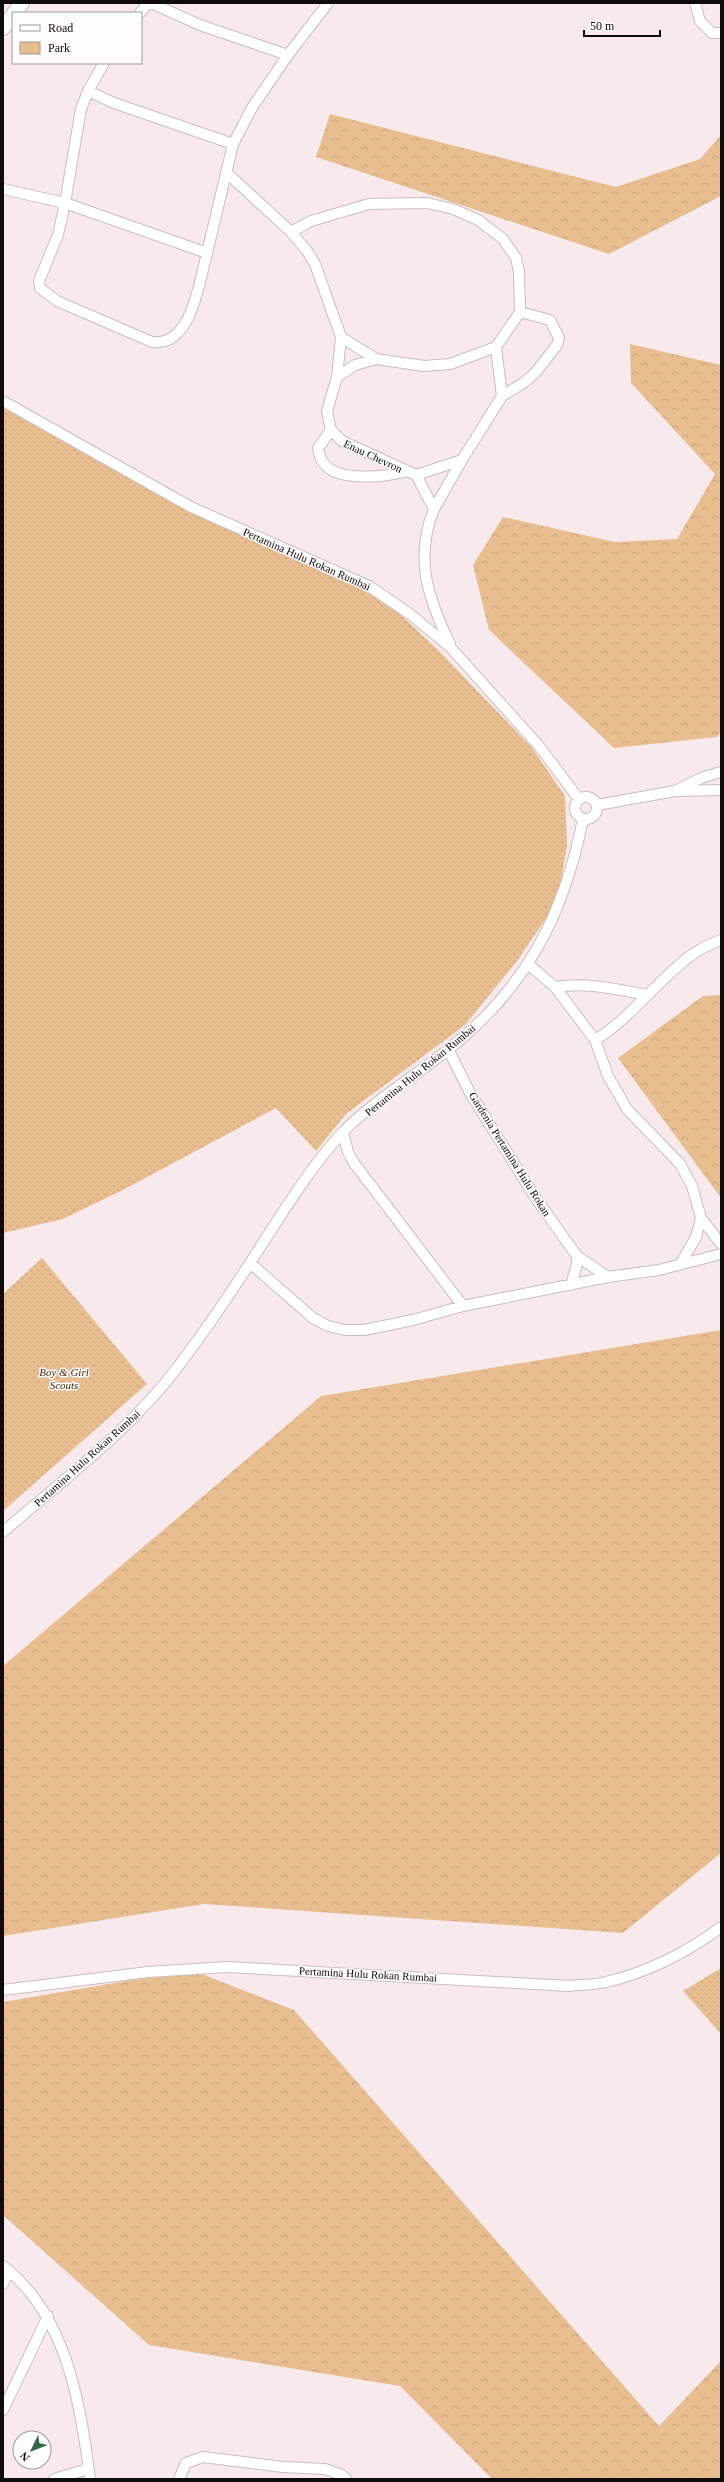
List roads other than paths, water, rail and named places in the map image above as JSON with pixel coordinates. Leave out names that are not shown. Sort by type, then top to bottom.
[{"type":"street","points":[[15,12],[22,3]]},
{"type":"street","points":[[141,12],[149,3],[174,15],[288,55]]},
{"type":"street","points":[[103,64],[88,91],[81,109],[58,235],[39,281],[40,288],[58,301],[152,342],[161,343],[169,341],[182,329],[194,303],[233,144],[253,106],[288,55],[328,3]]},
{"type":"street","points":[[694,3],[700,21],[712,33],[721,33]]},
{"type":"street","points":[[3,28],[12,17]]},
{"type":"street","points":[[88,91],[114,103],[233,144]]},
{"type":"street","points":[[227,173],[291,232],[307,251],[314,264],[341,337],[337,377],[327,411],[331,430],[318,448],[322,463],[328,469],[348,474],[390,476],[406,471]]},
{"type":"street","points":[[3,189],[65,203],[207,253]]},
{"type":"street","points":[[291,232],[317,219],[369,204],[427,204],[453,209],[478,220],[503,239],[516,258],[519,272],[520,312],[496,347],[450,364],[424,366],[376,359],[341,337]]},
{"type":"street","points":[[452,648],[435,613],[426,582],[424,544],[434,509],[462,460],[502,396],[525,382],[536,372],[557,345],[559,338],[550,320],[520,312]]},
{"type":"street","points":[[496,347],[502,396]]},
{"type":"street","points":[[337,377],[355,365],[376,359]]},
{"type":"street","name":"Pertamina Hulu Rokan Rumbai","points":[[3,401],[191,507],[369,586],[410,614],[452,648],[539,746],[579,799]]},
{"type":"street","name":"Enau Chevron","points":[[331,430],[342,442],[416,475],[434,509]]},
{"type":"street","points":[[416,475],[462,460]]},
{"type":"street","points":[[675,791],[701,778],[721,772]]},
{"type":"street","points":[[597,805],[675,791],[721,790]]},
{"type":"street","points":[[589,797],[597,805],[594,816],[583,819],[574,810],[579,799],[589,797]]},
{"type":"street","name":"Pertamina Hulu Rokan Rumbai","points":[[3,1532],[133,1419],[180,1365],[250,1263],[303,1181],[343,1132],[387,1095],[448,1049],[501,1001],[529,965],[559,902],[575,855],[583,819]]},
{"type":"street","points":[[595,1040],[611,1031],[646,995],[696,952],[721,940]]},
{"type":"street","points":[[529,965],[555,986],[595,1040],[608,1076],[627,1109],[680,1164],[692,1186],[701,1218],[721,1244]]},
{"type":"street","points":[[555,986],[593,984],[646,995]]},
{"type":"street","name":"Gardenia Pertamina Hulu Rokan","points":[[448,1049],[470,1093],[509,1156],[577,1256]]},
{"type":"street","points":[[343,1132],[348,1152],[354,1163],[463,1306]]},
{"type":"street","points":[[681,1263],[696,1237],[701,1218]]},
{"type":"street","points":[[250,1263],[313,1318],[328,1326],[345,1330],[381,1327],[463,1306],[571,1285],[608,1276],[640,1273],[721,1254]]},
{"type":"street","points":[[571,1285],[575,1275],[577,1256],[608,1276]]},
{"type":"street","name":"Pertamina Hulu Rokan Rumbai","points":[[3,1990],[148,1972],[227,1967],[569,1986],[605,1982],[660,1963],[721,1927]]},
{"type":"street","points":[[3,2284],[6,2268]]},
{"type":"street","points":[[6,2268],[36,2298],[48,2316],[76,2398],[89,2474],[54,2479]]},
{"type":"street","points":[[3,2410],[48,2316]]},
{"type":"street","points":[[180,2479],[186,2463],[204,2457],[283,2467],[325,2469],[342,2475],[346,2479]]},
{"type":"park label","name":"Boy & Girl Scouts","points":[[64,1378]]}]
